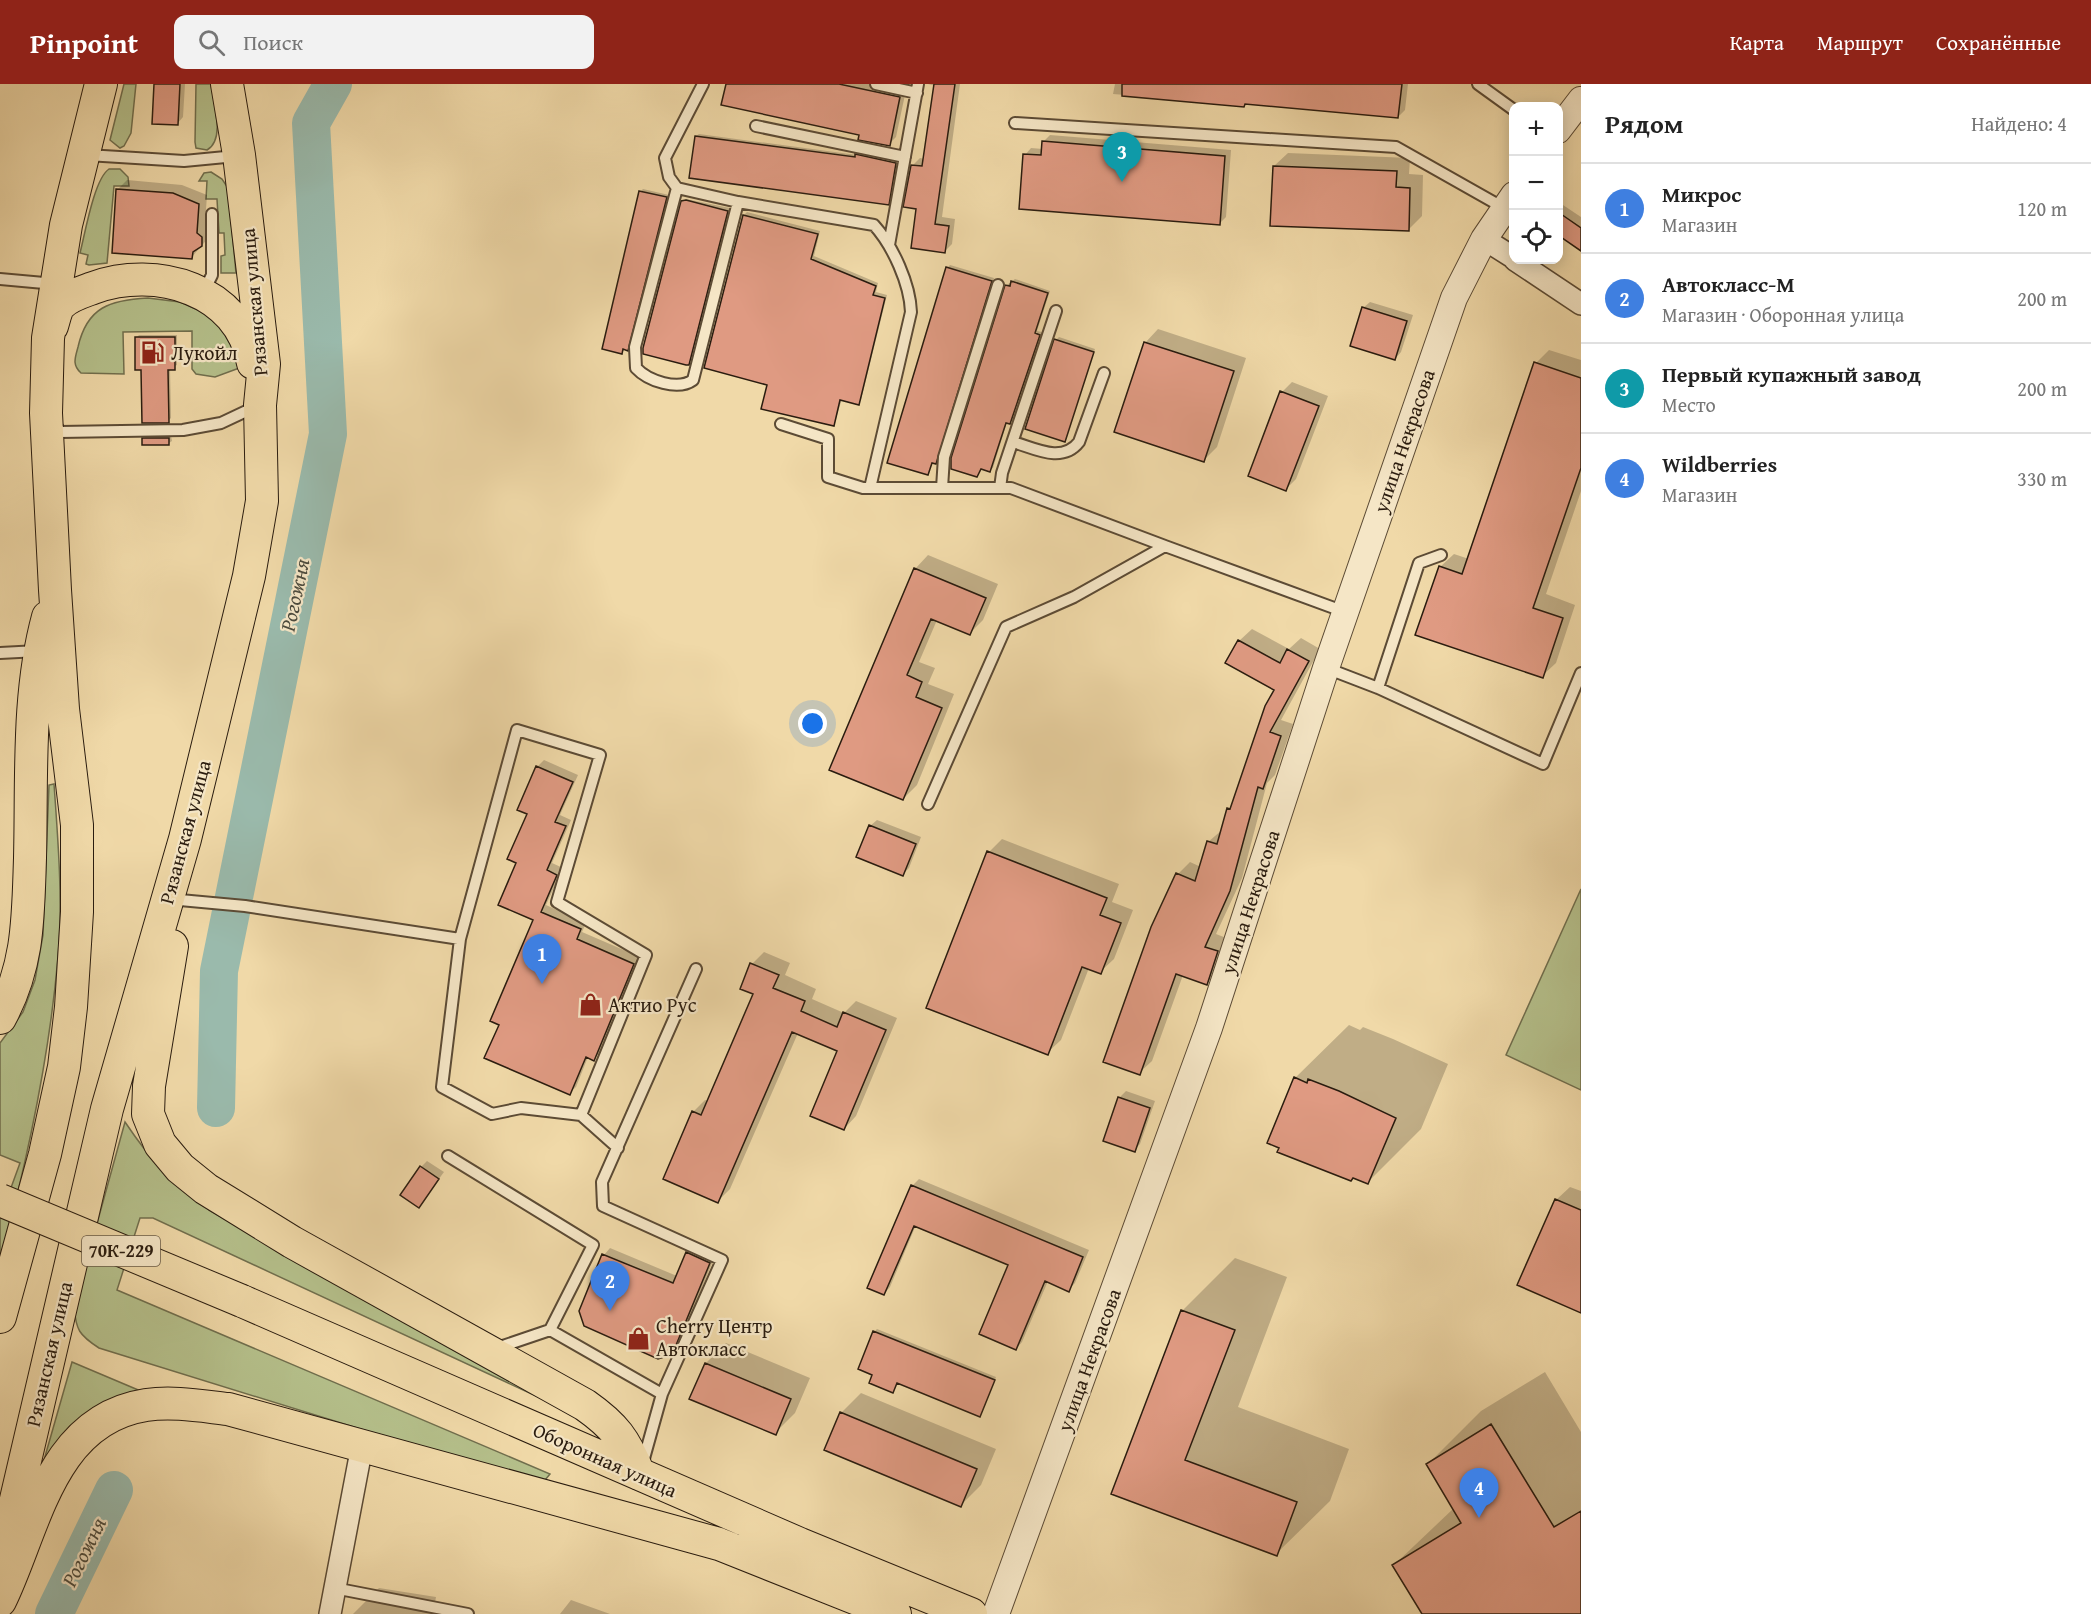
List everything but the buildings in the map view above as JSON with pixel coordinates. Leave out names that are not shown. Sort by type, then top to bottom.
[{"type":"main road","points":[[0,1317],[45,1154],[64,1067],[71,1007],[77,912],[76,825],[63,709],[56,590],[46,413],[48,338],[66,225],[101,84]]},
{"type":"main road","name":"Рязанская улица","points":[[0,1568],[107,1109],[184,839],[249,576],[262,501],[260,405],[264,364],[239,156],[227,84]]},
{"type":"main road","points":[[48,338],[60,305],[76,294],[110,282],[156,280],[183,284],[203,293],[235,319],[251,353],[260,405]]},
{"type":"main road","points":[[0,1018],[12,995],[27,939],[34,701],[39,651],[56,590]]},
{"type":"main road","points":[[184,839],[180,900],[148,1086],[148,1114],[160,1144],[180,1168],[206,1190],[292,1242],[585,1405],[609,1422],[652,1480],[719,1544],[800,1544]]},
{"type":"main road","name":"Оборонная улица","points":[[0,1200],[242,1301],[800,1544],[976,1614]]},
{"type":"main road","points":[[0,1601],[14,1572],[45,1487],[56,1468],[83,1437],[124,1411],[144,1405],[170,1403],[228,1409],[719,1544],[895,1614]]},
{"type":"street","points":[[1563,123],[1581,100]]},
{"type":"street","name":"улица Некрасова","points":[[976,1614],[1209,1028],[1326,668],[1454,298],[1484,239],[1509,202]]},
{"type":"street","points":[[1484,239],[1509,256]]},
{"type":"street","points":[[1521,264],[1581,304]]},
{"type":"street","points":[[330,1614],[362,1446]]},
{"type":"lane","points":[[703,84],[665,158],[669,177],[677,188],[738,202],[874,225],[889,245],[911,300],[911,312],[870,488]]},
{"type":"lane","points":[[876,84],[917,88],[889,245]]},
{"type":"lane","points":[[1478,84],[1509,106]]},
{"type":"lane","points":[[1015,123],[1396,147],[1509,202]]},
{"type":"lane","points":[[756,126],[905,157]]},
{"type":"lane","points":[[84,154],[184,160],[239,156]]},
{"type":"lane","points":[[677,188],[635,347],[636,368],[651,379],[682,384],[693,380],[738,202]]},
{"type":"lane","points":[[203,293],[212,275],[213,214]]},
{"type":"lane","points":[[0,279],[55,284]]},
{"type":"lane","points":[[942,488],[944,457],[998,285]]},
{"type":"lane","points":[[1000,488],[1056,311]]},
{"type":"lane","points":[[1013,442],[1055,454],[1074,449],[1079,442],[1104,373]]},
{"type":"lane","points":[[46,413],[60,432],[183,430],[221,423],[260,405]]},
{"type":"lane","points":[[781,424],[828,439],[828,477],[870,488],[1011,488],[1345,612]]},
{"type":"lane","points":[[928,804],[1006,627],[1074,597],[1165,546]]},
{"type":"lane","points":[[1378,688],[1419,564],[1441,555]]},
{"type":"lane","points":[[0,653],[39,651]]},
{"type":"lane","points":[[1326,668],[1378,688],[1543,764],[1581,673]]},
{"type":"lane","points":[[581,1115],[646,955],[557,902],[600,755],[517,730],[460,939],[442,1087],[492,1114],[521,1108],[581,1115],[618,1148]]},
{"type":"lane","points":[[180,900],[245,906],[460,939]]},
{"type":"lane","points":[[652,1480],[662,1394],[722,1260],[603,1206],[602,1182],[696,969]]},
{"type":"lane","points":[[448,1156],[593,1245],[550,1330],[490,1351]]},
{"type":"lane","points":[[550,1330],[662,1394]]},
{"type":"lane","points":[[334,1588],[468,1612],[468,1614]]},
{"type":"green space","points":[[124,84],[136,84],[131,133],[124,146],[120,148],[110,140]]},
{"type":"green space","points":[[196,84],[211,84],[216,110],[216,138],[207,150],[196,148],[195,142]]},
{"type":"green space","points":[[109,169],[120,169],[128,177],[129,186],[114,186],[107,263],[89,265],[86,264],[88,255],[80,253],[95,195]]},
{"type":"green space","points":[[211,172],[222,179],[228,188],[236,273],[221,273],[221,256],[225,255],[224,233],[219,233],[217,199],[206,199],[207,181],[199,181],[204,173]]},
{"type":"green space","points":[[148,298],[180,302],[225,322],[242,367],[215,377],[196,374],[192,369],[192,331],[123,332],[124,374],[81,373],[75,364],[76,355],[82,333],[94,314],[102,308],[122,301]]},
{"type":"green space","points":[[54,784],[60,914],[54,996],[36,1111],[0,1262],[0,1218],[20,1163],[0,1155],[0,1043],[23,1012],[35,980],[43,935],[49,785]]},
{"type":"green space","points":[[1581,889],[1581,1090],[1506,1055]]},
{"type":"green space","points":[[125,1122],[162,1170],[209,1210],[551,1403],[153,1218],[140,1218],[117,1290],[550,1474],[541,1485],[99,1348],[87,1339],[78,1327],[74,1307]]},
{"type":"green space","points":[[72,1362],[143,1392],[45,1463],[44,1460]]},
{"type":"waterway","name":"Рогожня","points":[[216,1108],[219,971],[328,434],[311,123],[333,84]]},
{"type":"waterway","name":"Рогожня","points":[[54,1614],[114,1490]]},
{"type":"place","name":"Первый купажный завод","points":[[1122,182]]},
{"type":"place","name":"Лукойл","points":[[153,353]]},
{"type":"place","name":"Микрос","points":[[542,984]]},
{"type":"place","name":"Актио Рус","points":[[590,1005]]},
{"type":"place","name":"Автокласс-М","points":[[610,1311]]},
{"type":"place","name":"Cherry Центр Автокласс","points":[[638,1338]]},
{"type":"place","name":"Wildberries","points":[[1479,1518]]}]
